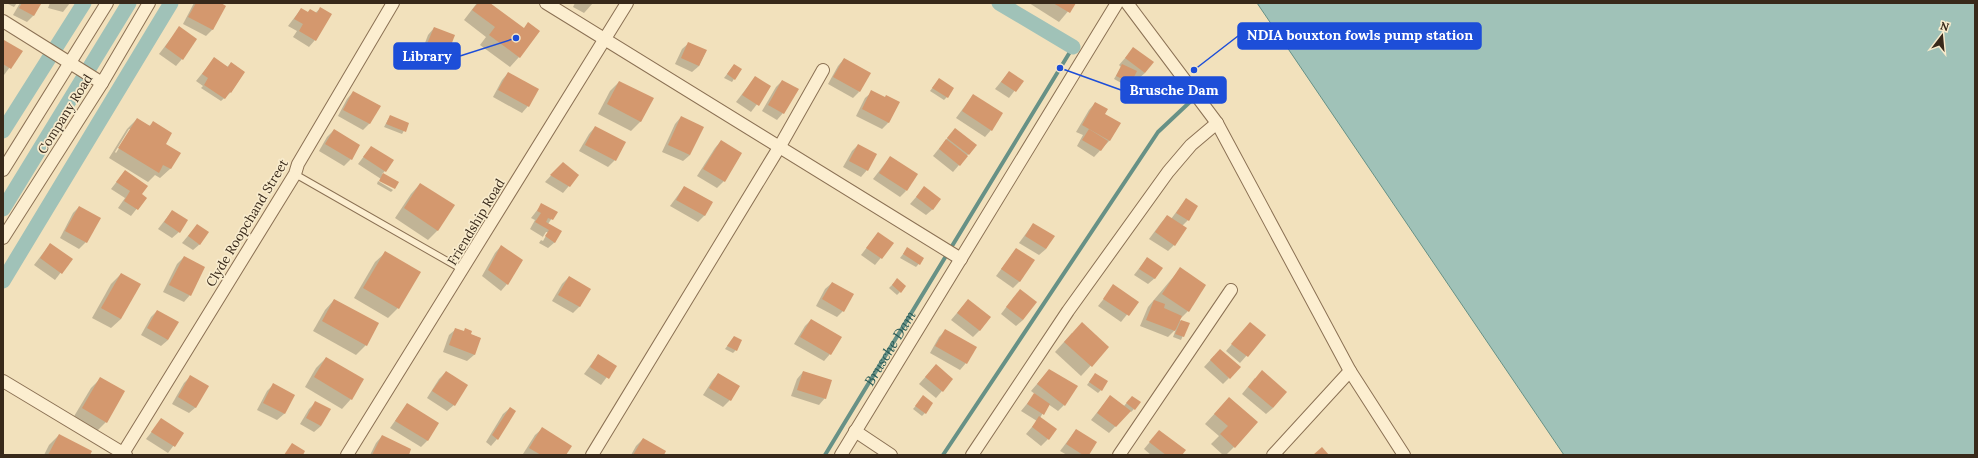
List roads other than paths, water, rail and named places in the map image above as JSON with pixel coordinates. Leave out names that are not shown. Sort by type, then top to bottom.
[{"type":"street","name":"Company Road","points":[[3,170],[72,65],[107,3]]},
{"type":"street","name":"Company Road","points":[[3,238],[102,83],[149,3]]},
{"type":"street","name":"Clyde Roopchand Street","points":[[124,454],[295,174],[298,164],[393,3]]},
{"type":"street","points":[[546,3],[958,257]]},
{"type":"street","name":"Friendship Road","points":[[347,455],[627,3]]},
{"type":"street","points":[[841,455],[958,257],[1117,3]]},
{"type":"street","points":[[1127,3],[1217,123],[1350,370],[1404,455]]},
{"type":"street","points":[[3,21],[102,83]]},
{"type":"street","points":[[592,455],[780,146],[823,70]]},
{"type":"street","points":[[972,455],[1068,311],[1168,172],[1191,145],[1217,123]]},
{"type":"street","points":[[1119,455],[1231,290]]},
{"type":"street","points":[[1273,455],[1350,370]]},
{"type":"street","points":[[3,381],[124,454]]},
{"type":"street","points":[[855,431],[891,455]]},
{"type":"lane","points":[[295,174],[463,270]]},
{"type":"water","points":[[1257,3],[1975,3],[1975,455],[1564,455]]},
{"type":"waterway","points":[[3,131],[84,3]]},
{"type":"waterway","points":[[3,209],[129,3]]},
{"type":"waterway","points":[[3,281],[171,3]]},
{"type":"waterway","name":"Brusche Dam","points":[[999,3],[1073,47]]},
{"type":"waterway","name":"Brusche Dam","points":[[825,455],[1073,47]]},
{"type":"waterway","points":[[943,455],[1158,132],[1192,100]]},
{"type":"place","name":"Library","points":[[516,38]]},
{"type":"place","name":"Brusche Dam","points":[[1060,68]]},
{"type":"place","name":"NDIA bouxton fowls pump station","points":[[1194,70]]}]
